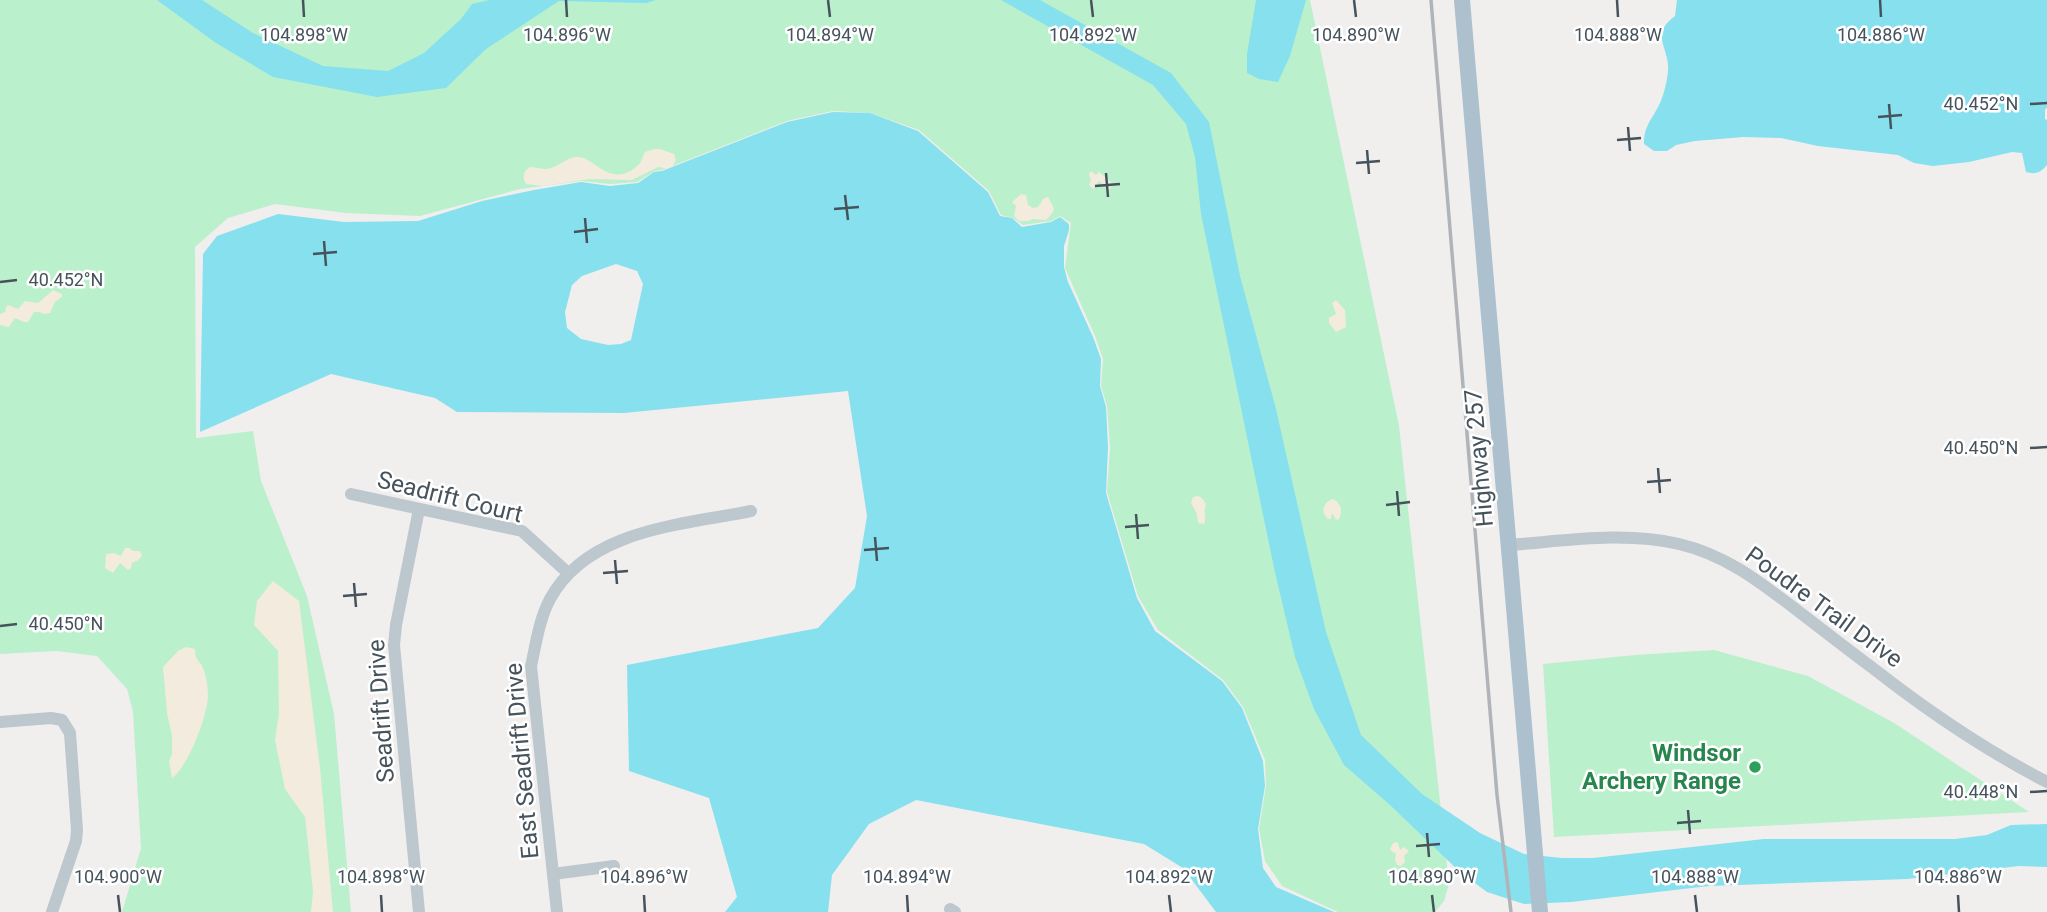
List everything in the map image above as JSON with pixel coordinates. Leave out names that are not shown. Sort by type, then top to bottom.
[{"type":"main road","name":"Highway 257","points":[[1462,0],[1540,912]]},
{"type":"street","name":"Seadrift Court","points":[[351,495],[522,531],[568,573]]},
{"type":"street","name":"Seadrift Drive","points":[[419,509],[394,645],[419,912]]},
{"type":"street","points":[[568,573],[601,548],[640,533],[751,511]]},
{"type":"street","name":"Poudre Trail Drive","points":[[1509,545],[1640,538],[1679,544],[1718,556],[1754,578],[1943,721],[2007,761],[2047,782]]},
{"type":"street","name":"East Seadrift Drive","points":[[557,912],[531,666],[540,626],[551,599],[568,573]]},
{"type":"street","points":[[0,722],[51,718],[62,720],[70,733],[76,841],[52,912]]},
{"type":"street","points":[[553,874],[614,866]]},
{"type":"green space","points":[[0,0],[1310,0],[1399,426],[1449,884],[1444,901],[1435,912],[1338,912],[1282,886],[1265,861],[1259,829],[1266,786],[1265,760],[1243,707],[1223,680],[1158,630],[1138,596],[1107,492],[1110,447],[1107,406],[1101,386],[1103,359],[1065,268],[1071,223],[1060,216],[1051,221],[1023,225],[1013,218],[1001,215],[989,191],[919,130],[870,113],[833,111],[787,121],[655,171],[637,182],[610,184],[581,181],[520,189],[420,216],[346,213],[275,204],[228,218],[195,247],[196,438],[253,431],[261,481],[307,596],[334,714],[351,912],[122,912],[141,848],[133,712],[127,689],[97,656],[57,651],[0,654]]},
{"type":"green space","name":"Windsor Archery Range","points":[[1714,650],[1808,676],[1894,723],[2029,812],[1554,837],[1543,664]]},
{"type":"sand","points":[[654,149],[674,154],[676,160],[671,169],[658,167],[632,180],[590,179],[543,186],[526,184],[524,179],[530,167],[549,169],[576,157],[583,158],[603,170],[619,174],[639,165],[645,152]]},
{"type":"sand","points":[[1091,171],[1096,175],[1099,172],[1111,182],[1110,190],[1099,181],[1093,189],[1089,185]]},
{"type":"sand","points":[[1021,194],[1026,195],[1028,205],[1033,208],[1038,207],[1044,198],[1048,197],[1053,211],[1046,220],[1019,221],[1014,216],[1016,206],[1012,202]]},
{"type":"sand","points":[[53,290],[62,294],[62,297],[55,302],[50,313],[34,312],[28,322],[15,318],[9,327],[0,325],[0,314],[5,312],[8,305],[18,309],[25,301],[38,303]]},
{"type":"sand","points":[[1336,300],[1345,310],[1346,327],[1336,332],[1329,323],[1329,318],[1336,314],[1332,303]]},
{"type":"sand","points":[[1198,496],[1206,504],[1204,524],[1198,523],[1191,503],[1193,497]]},
{"type":"sand","points":[[1333,499],[1341,510],[1339,519],[1336,520],[1332,513],[1331,519],[1328,519],[1323,510],[1327,502]]},
{"type":"sand","points":[[125,548],[139,551],[141,558],[132,563],[128,570],[120,563],[113,573],[105,568],[106,554],[121,556]]},
{"type":"sand","points":[[273,581],[299,601],[320,768],[333,912],[311,912],[313,891],[305,817],[285,789],[275,740],[279,713],[278,651],[254,625],[257,601]]},
{"type":"sand","points":[[186,647],[195,649],[196,658],[205,674],[208,695],[201,727],[184,763],[172,778],[169,761],[172,754],[172,736],[163,667],[178,651]]},
{"type":"sand","points":[[1395,842],[1400,850],[1404,847],[1409,851],[1401,866],[1397,865],[1396,854],[1390,850]]},
{"type":"water","points":[[157,0],[202,0],[253,33],[323,66],[388,71],[424,53],[461,19],[472,4],[489,0],[656,0],[646,3],[559,1],[486,49],[446,88],[377,97],[273,77],[216,43]]},
{"type":"water","points":[[1001,0],[1040,0],[1171,73],[1209,122],[1240,276],[1276,409],[1326,632],[1361,735],[1422,794],[1480,833],[1524,854],[1593,858],[1764,839],[1955,839],[1987,835],[2011,825],[2047,824],[2047,867],[2019,866],[1907,879],[1709,886],[1571,902],[1524,904],[1487,892],[1460,872],[1344,765],[1314,709],[1295,657],[1274,568],[1201,214],[1195,157],[1186,124],[1153,85]]},
{"type":"water","points":[[1256,0],[1306,0],[1290,56],[1278,82],[1259,79],[1247,73],[1247,54]]},
{"type":"water","points":[[1677,0],[2047,0],[2047,165],[2038,172],[2026,172],[2022,153],[2012,152],[1969,162],[1933,166],[1914,163],[1898,155],[1818,146],[1781,138],[1743,137],[1695,141],[1676,145],[1667,151],[1654,151],[1644,144],[1644,138],[1665,88],[1668,63],[1662,36],[1663,29],[1675,16]]},
{"type":"water","points":[[833,112],[870,113],[918,131],[988,192],[1000,216],[1012,218],[1022,227],[1051,222],[1060,217],[1069,224],[1064,246],[1064,267],[1101,359],[1100,386],[1106,407],[1108,447],[1106,493],[1137,598],[1155,631],[1222,681],[1242,708],[1263,761],[1265,786],[1258,829],[1263,868],[1276,887],[1334,912],[1216,912],[1183,868],[1144,844],[916,800],[869,824],[832,875],[828,912],[725,912],[737,897],[709,798],[629,771],[627,665],[818,628],[855,588],[867,516],[848,391],[624,413],[457,412],[435,398],[331,374],[200,432],[203,254],[217,236],[278,214],[344,222],[418,221],[482,201],[534,190],[581,182],[610,186],[638,183],[654,172],[787,122]],"holes":[[[616,264],[637,271],[643,284],[631,340],[608,345],[581,339],[567,328],[565,312],[572,285],[582,276]]]},
{"type":"railway","points":[[1431,0],[1497,795],[1511,912]]},
{"type":"place","name":"Windsor Archery Range","points":[[1755,767]]}]
